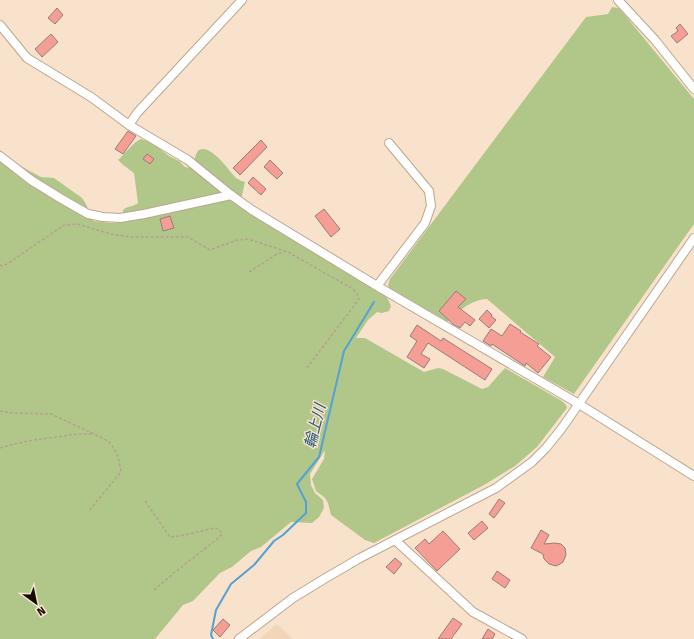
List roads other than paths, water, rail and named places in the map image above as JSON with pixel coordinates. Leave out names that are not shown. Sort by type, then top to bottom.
[{"type":"street","points":[[129,125],[137,113],[242,0]]},
{"type":"street","points":[[618,0],[655,40],[694,89]]},
{"type":"street","points":[[0,25],[27,58],[91,97],[129,125],[188,160],[252,210],[377,286],[579,404],[694,476]]},
{"type":"street","points":[[377,286],[425,223],[431,206],[429,191],[389,143]]},
{"type":"street","points":[[0,156],[31,180],[88,214],[120,218],[231,195]]},
{"type":"street","points":[[239,639],[293,598],[360,558],[496,488],[532,462],[554,438],[579,404],[694,238]]},
{"type":"street","points":[[396,540],[473,612],[522,639]]},
{"type":"waterway","name":"輪上川","points":[[213,639],[211,635],[216,610],[231,584],[254,565],[274,541],[283,535],[306,513],[306,502],[297,484],[319,457],[344,351],[374,302]]}]
